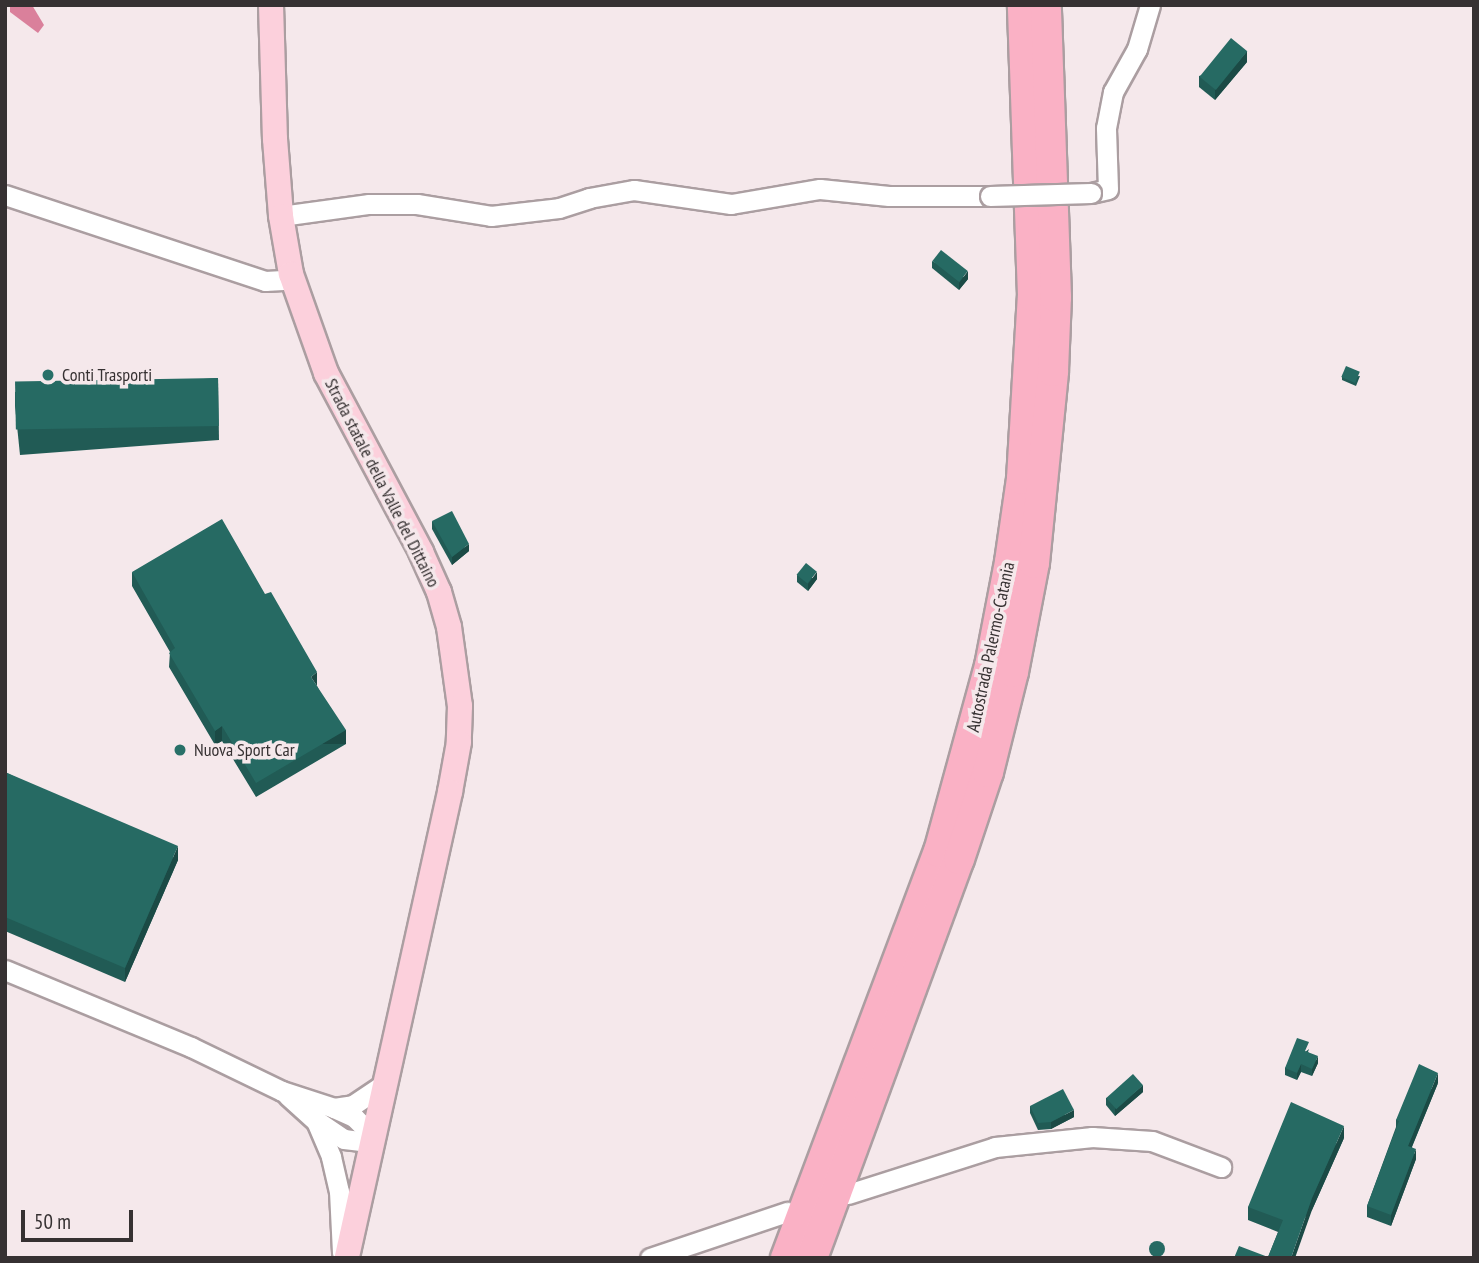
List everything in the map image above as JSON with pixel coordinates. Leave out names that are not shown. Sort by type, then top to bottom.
[{"type":"highway","name":"Autostrada Palermo-Catania","points":[[786,1258],[939,852],[990,666],[1010,562],[1022,479],[1032,296],[1023,5]]},
{"type":"highway","name":"Autostrada Palermo-Catania","points":[[814,1258],[988,772],[1013,671],[1031,576],[1044,482],[1056,297],[1046,5]]},
{"type":"main road","name":"Strada statale della Valle del Dittaino","points":[[271,5],[275,139],[281,216],[292,274],[326,373],[421,552],[439,592],[457,670],[460,706],[457,755],[345,1258]]},
{"type":"street","points":[[281,216],[369,204],[417,204],[491,215],[559,208],[589,198],[634,190],[731,204],[820,189],[889,196],[1091,193],[1108,188],[1106,128],[1113,92],[1137,49],[1150,5]]},
{"type":"street","points":[[5,195],[265,281],[284,280],[292,274]]},
{"type":"street","points":[[5,970],[191,1047],[282,1091],[354,1117],[374,1137],[361,1141],[344,1139],[316,1121],[282,1091]]},
{"type":"street","points":[[334,1108],[353,1105],[386,1083]]},
{"type":"street","points":[[316,1121],[331,1157],[339,1191],[345,1258]]},
{"type":"street","points":[[848,1194],[995,1147],[1092,1137],[1152,1141],[1221,1167]]},
{"type":"street","points":[[650,1258],[787,1212]]},
{"type":"shaded area","points":[[10,5],[32,5],[44,25],[38,33],[10,12]]},
{"type":"building","points":[[1231,38],[1247,51],[1216,90],[1200,77]]},
{"type":"building","points":[[941,250],[968,271],[959,282],[932,261]]},
{"type":"building","points":[[1346,366],[1360,372],[1355,383],[1341,377]]},
{"type":"building","points":[[218,378],[219,426],[16,430],[15,382]]},
{"type":"building","points":[[452,511],[469,544],[452,557],[432,521]]},
{"type":"building","points":[[222,519],[265,594],[271,592],[317,672],[311,677],[346,730],[256,783],[222,726],[215,731],[169,653],[175,648],[132,572]]},
{"type":"building","points":[[806,563],[817,572],[807,583],[797,575]]},
{"type":"building","points":[[5,772],[178,846],[125,968],[5,917]]},
{"type":"building","points":[[1297,1038],[1309,1042],[1305,1051],[1318,1056],[1312,1069],[1301,1064],[1297,1073],[1285,1068]]},
{"type":"building","points":[[1419,1064],[1438,1073],[1408,1146],[1416,1149],[1391,1215],[1367,1206],[1399,1121],[1396,1120]]},
{"type":"building","points":[[1133,1074],[1143,1085],[1116,1109],[1106,1098]]},
{"type":"building","points":[[1063,1089],[1074,1110],[1051,1122],[1038,1123],[1030,1106]]},
{"type":"building","points":[[1291,1102],[1344,1126],[1312,1198],[1291,1258],[1234,1258],[1239,1246],[1268,1257],[1283,1220],[1248,1207]]},
{"type":"building","points":[[1154,1241],[1160,1241],[1165,1249],[1163,1255],[1154,1257],[1149,1252],[1149,1246]]},
{"type":"place","name":"Conti Trasporti","points":[[48,375]]},
{"type":"place","name":"Nuova Sport Car","points":[[180,750]]}]
